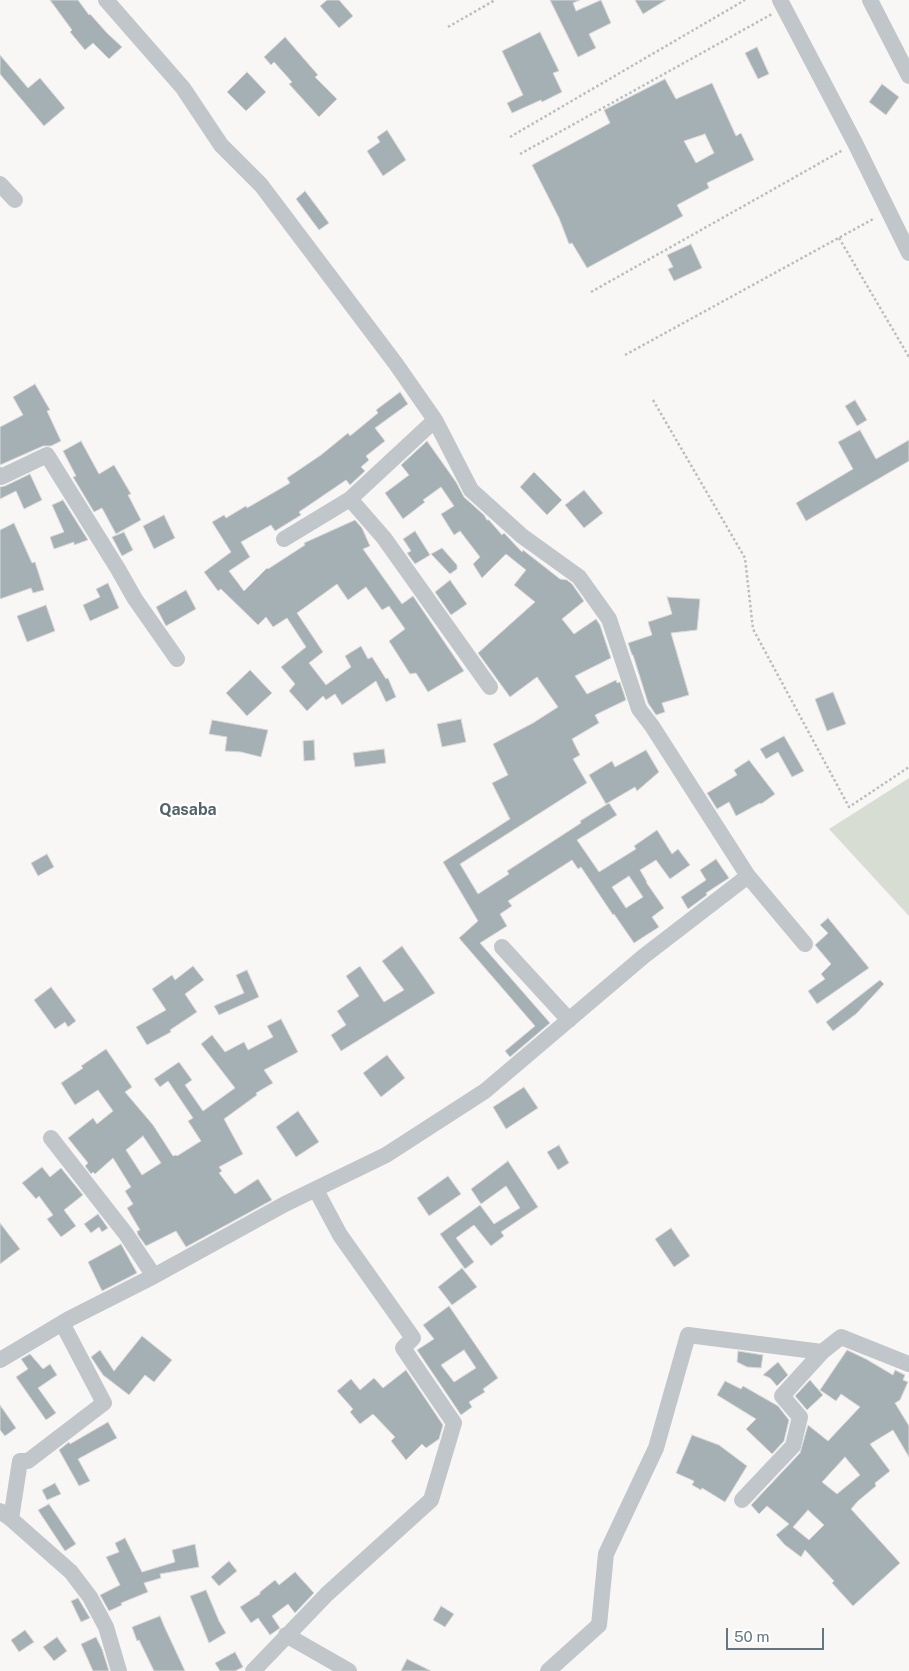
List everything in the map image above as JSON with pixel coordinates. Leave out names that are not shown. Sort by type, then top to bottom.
[{"type":"street","points":[[106,0],[183,88],[221,145],[261,185],[396,364],[435,420],[471,490],[522,536],[579,578],[609,619],[639,709],[652,726],[748,876],[805,944]]},
{"type":"street","points":[[870,0],[909,76]]},
{"type":"street","points":[[782,3],[855,143],[909,253]]},
{"type":"street","points":[[0,184],[15,200]]},
{"type":"street","points":[[284,539],[350,499],[435,420]]},
{"type":"street","points":[[0,475],[1,477],[47,455],[135,599],[177,659]]},
{"type":"street","points":[[350,499],[384,538],[490,687]]},
{"type":"street","points":[[0,1360],[62,1323],[154,1276],[285,1204],[386,1155],[485,1091],[644,956],[748,876]]},
{"type":"street","points":[[502,947],[569,1020]]},
{"type":"street","points":[[51,1138],[126,1234],[154,1276]]},
{"type":"street","points":[[253,1671],[327,1594],[431,1500],[454,1422],[402,1348],[413,1338],[340,1235],[316,1190]]},
{"type":"street","points":[[62,1323],[104,1403],[28,1461],[20,1461],[6,1515],[71,1572],[90,1597],[106,1627],[119,1671]]},
{"type":"street","points":[[548,1671],[599,1625],[606,1554],[656,1448],[688,1335],[822,1352]]},
{"type":"street","points":[[742,1500],[792,1446],[800,1417],[782,1396],[822,1352],[841,1337],[909,1364]]},
{"type":"street","points":[[286,1635],[348,1671]]},
{"type":"path","points":[[448,27],[495,0]]},
{"type":"path","points":[[510,137],[745,0]]},
{"type":"path","points":[[520,154],[782,3]]},
{"type":"path","points":[[591,292],[855,143]]},
{"type":"path","points":[[625,355],[888,211]]},
{"type":"path","points":[[839,238],[909,357]]},
{"type":"path","points":[[652,400],[746,558],[753,629],[849,806],[909,767]]},
{"type":"shaded area","points":[[909,778],[909,916],[829,829]]},
{"type":"building","points":[[50,0],[78,0],[89,15],[122,47],[109,59],[93,43],[85,50],[70,32],[72,30]]},
{"type":"building","points":[[327,0],[339,0],[353,16],[339,28],[320,6]]},
{"type":"building","points":[[550,0],[580,0],[573,3],[576,11],[601,0],[611,23],[589,34],[596,48],[578,57]]},
{"type":"building","points":[[635,0],[666,0],[643,14]]},
{"type":"building","points":[[540,32],[559,71],[553,73],[562,92],[512,113],[507,103],[523,95],[502,51]]},
{"type":"building","points":[[285,37],[318,75],[315,77],[337,99],[319,117],[289,84],[292,82],[274,62],[271,65],[264,57]]},
{"type":"building","points":[[757,47],[769,74],[758,79],[745,53]]},
{"type":"building","points":[[0,55],[28,88],[40,78],[65,108],[44,126],[0,74]]},
{"type":"building","points":[[247,72],[266,92],[246,111],[227,92]]},
{"type":"building","points":[[665,79],[676,99],[712,83],[736,136],[741,133],[754,160],[707,183],[709,188],[677,205],[683,216],[587,268],[572,243],[569,244],[559,218],[532,165],[610,123],[604,110]],"holes":[[[705,134],[714,153],[696,163],[684,141]]]},
{"type":"building","points":[[882,84],[899,97],[886,115],[869,102]]},
{"type":"building","points":[[387,130],[406,160],[383,176],[367,151],[380,142],[377,137]]},
{"type":"building","points":[[305,191],[329,223],[319,230],[296,199]]},
{"type":"building","points":[[691,244],[702,268],[674,281],[668,269],[673,267],[667,255]]},
{"type":"building","points":[[35,384],[50,410],[47,411],[61,441],[51,446],[43,446],[0,465],[0,427],[23,415],[13,397]]},
{"type":"building","points":[[400,392],[408,404],[375,428],[385,441],[366,456],[369,460],[361,467],[365,471],[350,485],[346,480],[299,512],[301,515],[275,531],[271,525],[241,542],[250,557],[229,571],[244,591],[267,568],[305,545],[304,543],[355,520],[362,528],[370,546],[363,549],[402,604],[413,596],[464,671],[428,692],[416,673],[410,674],[389,641],[405,629],[389,606],[382,610],[366,587],[348,600],[337,584],[297,613],[323,652],[309,663],[326,685],[351,667],[345,656],[361,646],[368,659],[372,657],[386,679],[388,678],[396,697],[386,702],[376,681],[342,705],[335,694],[326,700],[323,696],[307,711],[289,691],[295,684],[281,667],[306,647],[287,618],[273,627],[266,617],[258,625],[221,589],[218,591],[204,572],[231,552],[212,522],[224,515],[226,518],[246,506],[247,508],[290,483],[287,478],[321,455],[348,433],[350,436],[378,413],[376,410]]},
{"type":"building","points":[[855,400],[867,420],[857,426],[845,406]]},
{"type":"building","points":[[860,430],[876,459],[909,440],[909,461],[806,521],[796,503],[853,469],[838,442]]},
{"type":"building","points":[[81,441],[99,474],[114,465],[131,494],[128,495],[141,520],[116,534],[102,508],[94,512],[73,477],[76,476],[63,451]]},
{"type":"building","points":[[427,441],[456,482],[464,497],[502,535],[504,533],[522,552],[523,550],[560,579],[567,580],[572,584],[584,601],[562,619],[574,634],[596,619],[600,625],[611,658],[575,676],[587,694],[616,680],[617,683],[620,682],[626,700],[595,715],[599,723],[572,739],[580,755],[573,759],[587,783],[460,864],[478,894],[509,874],[507,871],[609,803],[617,815],[577,840],[599,872],[636,849],[634,846],[657,830],[672,854],[678,849],[690,865],[670,879],[656,860],[640,870],[664,908],[652,917],[659,927],[634,943],[581,867],[578,869],[572,860],[508,901],[512,906],[500,914],[507,926],[480,943],[550,1023],[510,1057],[505,1051],[535,1026],[459,938],[478,921],[443,862],[510,819],[492,783],[508,775],[493,744],[533,723],[558,707],[537,677],[510,697],[478,653],[535,602],[514,585],[526,570],[506,554],[482,578],[473,564],[480,557],[460,531],[454,535],[441,514],[454,506],[441,487],[423,500],[425,502],[403,519],[385,493],[409,475],[401,465]],"holes":[[[629,876],[643,897],[626,908],[612,887]]]},
{"type":"building","points":[[534,472],[562,500],[547,515],[520,487]]},
{"type":"building","points":[[30,474],[42,500],[24,509],[16,491],[0,499],[0,487]]},
{"type":"building","points":[[584,490],[603,513],[584,528],[565,505]]},
{"type":"building","points":[[63,500],[88,540],[74,545],[74,542],[54,549],[50,537],[64,532],[52,505]]},
{"type":"building","points":[[164,515],[175,538],[154,549],[143,526]]},
{"type":"building","points":[[14,523],[32,563],[35,562],[44,590],[33,593],[31,588],[0,599],[0,530]]},
{"type":"building","points":[[415,531],[430,555],[415,564],[407,553],[411,551],[403,539]]},
{"type":"building","points":[[124,532],[133,550],[122,556],[112,537]]},
{"type":"building","points":[[442,548],[457,565],[457,569],[450,574],[431,554]]},
{"type":"building","points":[[450,580],[467,604],[451,615],[435,592]]},
{"type":"building","points":[[108,583],[119,608],[90,621],[83,605],[100,597],[96,589]]},
{"type":"building","points":[[186,590],[196,609],[166,626],[156,607]]},
{"type":"building","points":[[667,597],[700,599],[697,630],[671,633],[689,695],[662,703],[665,712],[656,715],[648,703],[628,643],[652,635],[648,622],[672,614]]},
{"type":"building","points":[[46,605],[55,631],[27,642],[17,616]]},
{"type":"building","points":[[250,670],[272,693],[247,716],[226,693]]},
{"type":"building","points":[[833,692],[846,724],[827,731],[815,699]]},
{"type":"building","points":[[461,719],[466,742],[442,747],[437,724]]},
{"type":"building","points":[[212,720],[268,730],[261,757],[241,752],[225,751],[227,737],[209,734]]},
{"type":"building","points":[[784,736],[804,771],[792,777],[778,752],[766,759],[760,749]]},
{"type":"building","points":[[314,740],[315,760],[304,761],[303,741]]},
{"type":"building","points":[[384,749],[386,763],[355,767],[353,753]]},
{"type":"building","points":[[646,750],[659,772],[637,791],[635,787],[606,804],[589,775],[612,761],[615,767]]},
{"type":"building","points":[[749,760],[775,794],[761,804],[736,816],[729,802],[717,809],[707,793],[737,775],[734,770]]},
{"type":"building","points":[[47,854],[54,867],[38,876],[31,863]]},
{"type":"building","points":[[716,859],[729,878],[706,893],[707,895],[688,909],[681,897],[706,880],[700,870]]},
{"type":"building","points":[[828,918],[869,968],[817,1004],[808,991],[825,979],[821,974],[831,964],[815,945],[828,933],[820,925]]},
{"type":"building","points":[[402,946],[435,993],[341,1051],[331,1035],[346,1025],[337,1011],[359,996],[346,976],[360,966],[384,1002],[404,990],[382,961]]},
{"type":"building","points":[[193,966],[204,980],[185,994],[197,1012],[170,1030],[171,1032],[147,1045],[136,1027],[166,1010],[152,989],[172,975],[175,980]]},
{"type":"building","points":[[247,970],[259,997],[219,1015],[214,1006],[244,993],[236,975]]},
{"type":"building","points":[[880,980],[884,984],[856,1014],[833,1031],[826,1022]]},
{"type":"building","points":[[51,987],[76,1021],[68,1027],[65,1022],[55,1029],[34,1000]]},
{"type":"building","points":[[281,1019],[298,1052],[264,1070],[273,1083],[256,1093],[257,1095],[224,1119],[243,1154],[219,1167],[222,1171],[219,1173],[235,1194],[258,1179],[272,1200],[186,1247],[176,1231],[146,1246],[138,1235],[137,1231],[140,1230],[127,1208],[133,1204],[125,1191],[131,1187],[113,1158],[95,1174],[93,1172],[91,1174],[85,1166],[88,1163],[68,1138],[93,1118],[97,1124],[113,1111],[98,1090],[75,1105],[61,1083],[83,1068],[81,1066],[106,1049],[132,1087],[125,1092],[153,1125],[173,1156],[177,1156],[201,1141],[188,1121],[193,1118],[168,1081],[160,1087],[154,1079],[179,1062],[192,1080],[185,1085],[203,1111],[235,1088],[201,1044],[212,1035],[225,1052],[244,1042],[248,1050],[273,1037],[267,1026]],"holes":[[[143,1136],[161,1163],[142,1175],[126,1150]]]},
{"type":"building","points":[[387,1055],[405,1078],[381,1097],[363,1073]]},
{"type":"building","points":[[524,1087],[538,1108],[506,1129],[493,1107]]},
{"type":"building","points":[[298,1111],[319,1142],[296,1157],[276,1127]]},
{"type":"building","points":[[559,1145],[569,1163],[558,1170],[547,1152]]},
{"type":"building","points":[[508,1161],[538,1207],[501,1232],[504,1236],[491,1246],[474,1225],[456,1238],[474,1262],[465,1269],[440,1234],[480,1205],[494,1224],[520,1208],[506,1186],[481,1204],[471,1189]]},
{"type":"building","points":[[42,1167],[50,1177],[61,1168],[83,1195],[64,1210],[76,1226],[61,1237],[47,1219],[53,1215],[39,1196],[36,1199],[22,1183]]},
{"type":"building","points":[[448,1176],[461,1194],[429,1216],[417,1198]]},
{"type":"building","points":[[98,1214],[108,1228],[102,1232],[99,1227],[91,1233],[84,1224]]},
{"type":"building","points":[[0,1223],[20,1249],[0,1264]]},
{"type":"building","points":[[671,1228],[690,1256],[674,1267],[655,1239]]},
{"type":"building","points":[[121,1244],[137,1273],[102,1291],[88,1262]]},
{"type":"building","points":[[462,1268],[477,1287],[452,1305],[438,1287]]},
{"type":"building","points":[[449,1306],[498,1378],[483,1389],[485,1392],[469,1402],[472,1407],[461,1415],[417,1350],[434,1339],[423,1325]],"holes":[[[464,1350],[476,1368],[454,1382],[441,1365]]]},
{"type":"building","points":[[142,1336],[172,1360],[154,1382],[145,1375],[129,1395],[103,1375],[91,1357],[100,1350],[114,1371]]},
{"type":"building","points":[[847,1350],[893,1375],[895,1370],[905,1375],[903,1380],[908,1382],[900,1400],[895,1403],[909,1426],[909,1457],[893,1430],[870,1444],[890,1471],[875,1483],[876,1486],[851,1509],[900,1563],[853,1606],[832,1583],[834,1581],[805,1550],[801,1557],[785,1545],[776,1535],[789,1524],[767,1506],[759,1514],[751,1505],[800,1453],[808,1425],[828,1441],[860,1407],[841,1394],[836,1401],[820,1390]],"holes":[[[845,1457],[860,1475],[837,1494],[822,1482]],[[808,1510],[824,1525],[809,1540],[793,1527]]]},
{"type":"building","points":[[738,1351],[763,1355],[761,1368],[747,1367],[737,1362]]},
{"type":"building","points":[[30,1354],[43,1369],[50,1364],[57,1375],[38,1388],[56,1413],[46,1420],[16,1377],[28,1369],[21,1359]]},
{"type":"building","points":[[778,1362],[788,1375],[777,1386],[770,1378],[763,1375]]},
{"type":"building","points":[[406,1370],[443,1425],[439,1439],[426,1448],[422,1444],[406,1460],[391,1441],[395,1437],[373,1414],[360,1424],[350,1412],[353,1409],[337,1391],[351,1379],[360,1390],[374,1378],[383,1388]]},
{"type":"building","points":[[810,1380],[823,1395],[807,1410],[795,1396]]},
{"type":"building","points":[[725,1381],[741,1389],[743,1386],[778,1406],[789,1420],[784,1441],[772,1454],[746,1429],[756,1419],[717,1395]]},
{"type":"building","points":[[0,1405],[16,1428],[5,1436],[0,1430]]},
{"type":"building","points":[[108,1422],[117,1438],[78,1459],[90,1481],[79,1486],[59,1450],[69,1442],[70,1444]]},
{"type":"building","points":[[692,1435],[719,1445],[747,1466],[725,1502],[702,1488],[701,1490],[692,1485],[694,1481],[676,1473]]},
{"type":"building","points":[[55,1483],[61,1494],[47,1500],[42,1490]]},
{"type":"building","points":[[49,1504],[76,1544],[65,1551],[38,1510]]},
{"type":"building","points":[[125,1538],[142,1572],[175,1562],[172,1550],[195,1544],[199,1567],[160,1574],[161,1578],[144,1583],[148,1592],[121,1603],[122,1605],[109,1611],[100,1595],[120,1585],[106,1557],[119,1552],[115,1543]]},
{"type":"building","points":[[229,1561],[237,1571],[219,1586],[211,1577]]},
{"type":"building","points":[[295,1572],[314,1593],[295,1613],[288,1604],[272,1616],[280,1628],[270,1635],[258,1618],[251,1623],[240,1607],[260,1594],[275,1580],[279,1585]]},
{"type":"building","points":[[206,1590],[226,1633],[209,1643],[190,1596]]},
{"type":"building","points":[[78,1598],[90,1618],[81,1622],[71,1601]]},
{"type":"building","points":[[441,1606],[454,1614],[445,1627],[433,1620]]},
{"type":"building","points":[[160,1616],[185,1671],[154,1671],[139,1640],[137,1641],[132,1627]]},
{"type":"building","points":[[25,1630],[34,1642],[19,1652],[11,1640]]},
{"type":"building","points":[[57,1637],[67,1651],[54,1661],[43,1647]]},
{"type":"building","points":[[96,1637],[109,1671],[93,1671],[81,1644]]},
{"type":"building","points":[[235,1652],[243,1667],[235,1671],[220,1671],[215,1663]]},
{"type":"building","points":[[407,1659],[431,1671],[401,1671]]},
{"type":"district","name":"Qasaba","points":[[188,810]]}]
